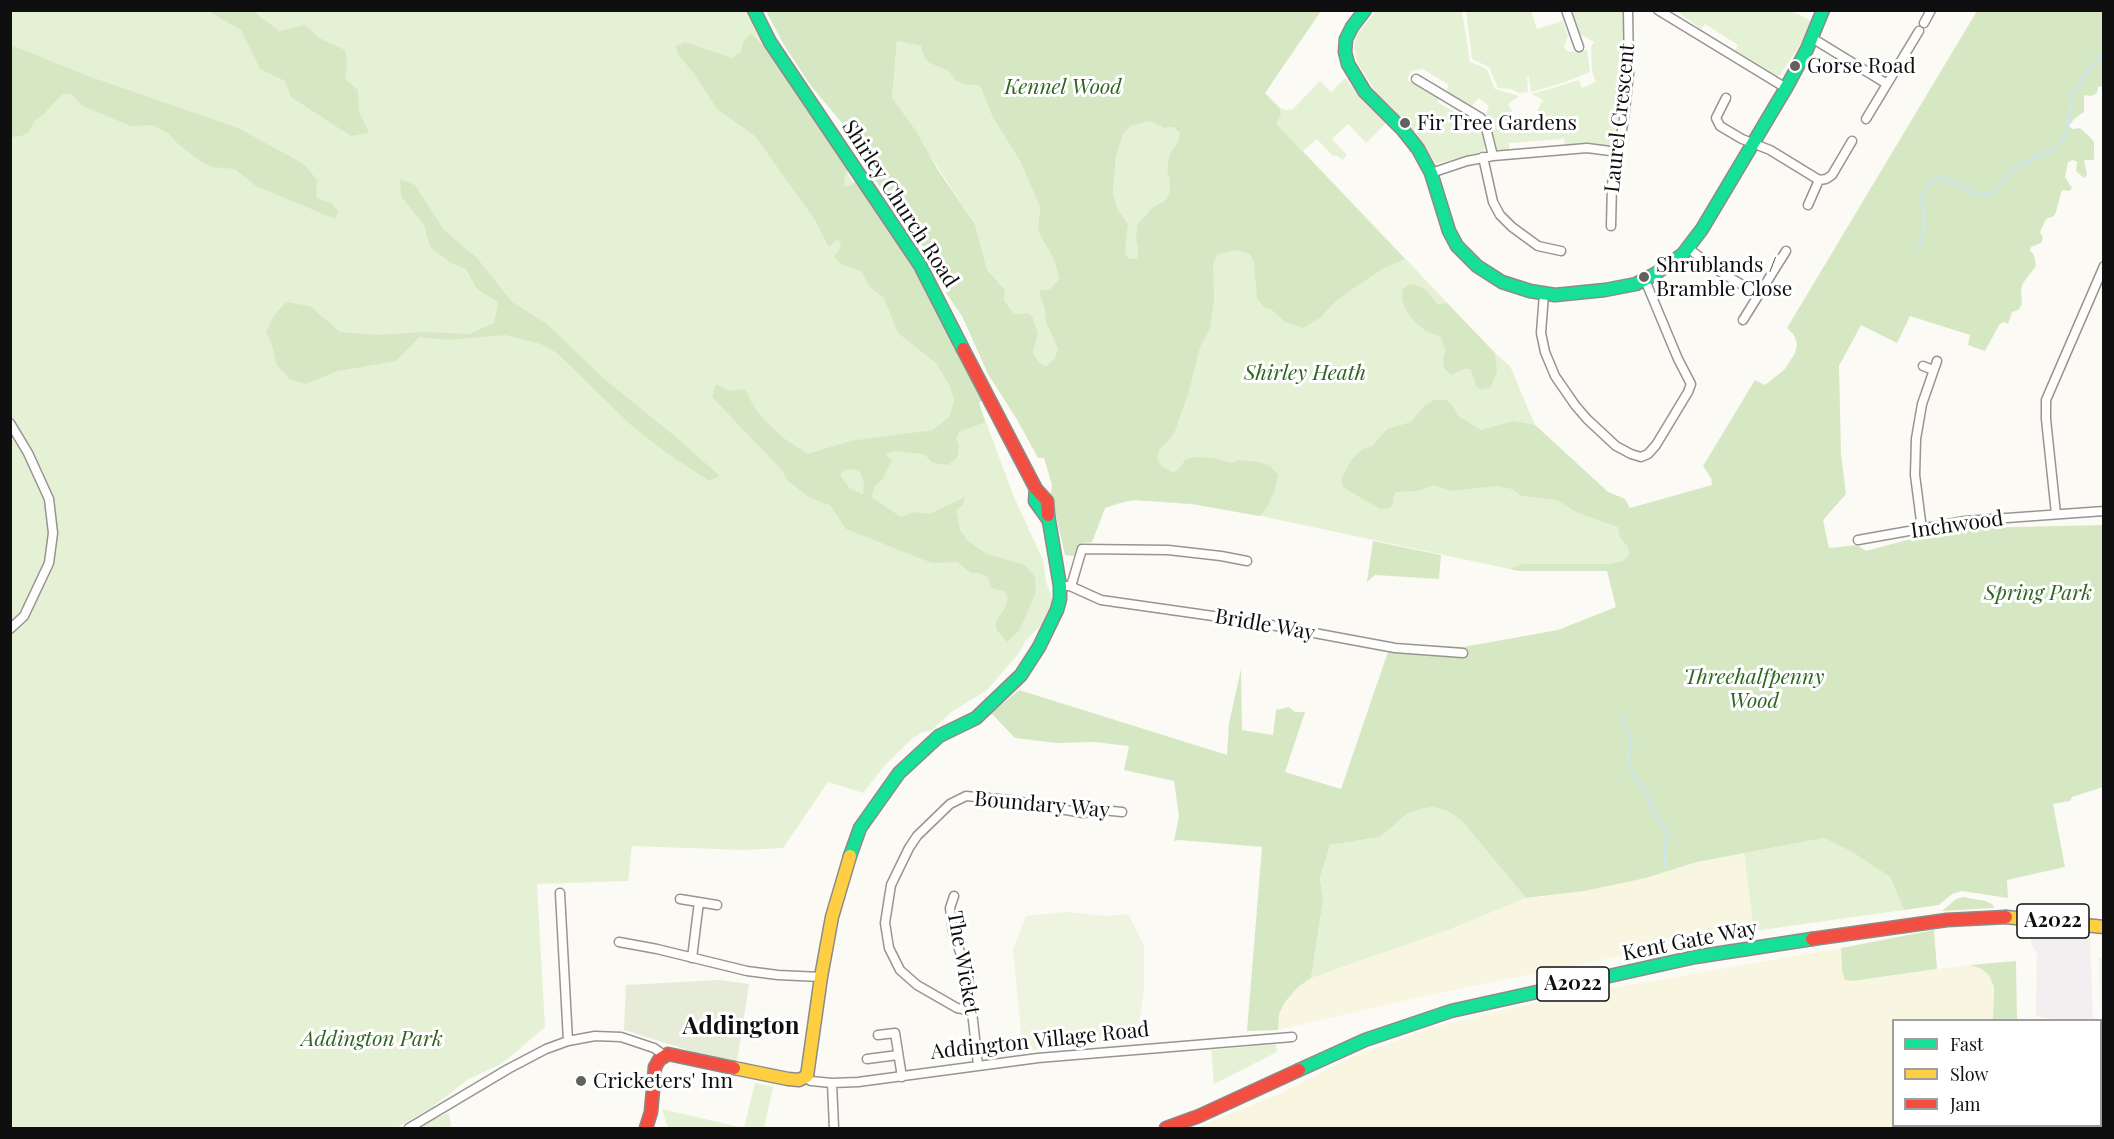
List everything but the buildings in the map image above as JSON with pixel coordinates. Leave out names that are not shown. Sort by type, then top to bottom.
[{"type":"street","name":"Shirley Church Road","points":[[753,10],[770,42],[920,265],[1036,489],[1035,501],[1048,519],[1057,570],[1065,586]]},
{"type":"street","points":[[1365,10],[1346,39],[1345,52],[1348,64],[1365,92],[1412,141],[1431,174],[1449,231],[1462,254],[1502,282],[1544,294],[1565,295],[1626,286],[1645,280],[1672,263],[1688,248],[1786,88],[1812,38],[1823,10]]},
{"type":"street","points":[[1566,10],[1579,47]]},
{"type":"street","name":"Laurel Crescent","points":[[1611,226],[1612,190],[1629,74],[1628,10]]},
{"type":"street","points":[[1658,10],[1786,88]]},
{"type":"street","points":[[1866,119],[1931,10]]},
{"type":"street","points":[[1812,38],[1887,84]]},
{"type":"street","points":[[1416,79],[1481,118],[1485,124],[1493,202],[1500,215],[1538,246],[1561,251]]},
{"type":"street","points":[[1726,98],[1716,115],[1716,120],[1726,129],[1770,150],[1820,180],[1832,175],[1852,141]]},
{"type":"street","points":[[1431,174],[1488,157],[1587,148],[1618,152]]},
{"type":"street","points":[[1808,205],[1820,180]]},
{"type":"street","points":[[1688,248],[1714,268],[1759,295]]},
{"type":"street","points":[[1743,320],[1786,251]]},
{"type":"street","points":[[2056,514],[2046,399],[2103,266]]},
{"type":"street","points":[[1544,294],[1541,333],[1545,352],[1555,376],[1592,425],[1624,451],[1641,457],[1648,454],[1656,445],[1688,392],[1690,384],[1645,280]]},
{"type":"street","points":[[1922,529],[1916,487],[1915,449],[1920,412],[1937,360]]},
{"type":"street","points":[[1923,366],[1933,370]]},
{"type":"street","points":[[10,423],[28,453],[49,499],[53,533],[49,563],[24,616],[10,629]]},
{"type":"street","name":"Inchwood","points":[[1858,540],[1971,520],[2103,511]]},
{"type":"street","points":[[409,1128],[546,1049],[568,1041],[596,1036],[621,1037],[654,1048],[664,1055],[674,1054],[788,1079],[805,1078],[808,1071],[821,977],[838,893],[855,839],[868,815],[898,773],[939,736],[976,718],[1021,675],[1039,647],[1057,610],[1065,586],[1078,564],[1082,549],[1168,550],[1247,561]]},
{"type":"street","points":[[1057,570],[1078,564]]},
{"type":"street","name":"Bridle Way","points":[[1065,586],[1101,600],[1255,622],[1395,648],[1463,653]]},
{"type":"street","name":"Boundary Way","points":[[972,1011],[957,1008],[917,985],[900,970],[889,948],[885,922],[891,885],[917,836],[943,810],[966,796],[1009,800],[1083,813],[1102,810],[1122,812]]},
{"type":"street","points":[[560,893],[568,1041]]},
{"type":"street","name":"The Wicket","points":[[954,896],[950,908],[953,931],[968,976],[978,1065]]},
{"type":"street","points":[[680,899],[717,905]]},
{"type":"street","points":[[692,958],[699,902]]},
{"type":"street","name":"Kent Gate Way","points":[[1166,1128],[1199,1116],[1365,1040],[1451,1011],[1695,957],[1947,920],[2009,917],[2103,927]]},
{"type":"street","points":[[619,942],[747,971],[821,977]]},
{"type":"street","points":[[878,1035],[895,1033],[902,1077]]},
{"type":"street","name":"Addington Village Road","points":[[805,1078],[811,1081],[832,1083],[902,1077],[978,1065],[1125,1050],[1281,1043],[1292,1037]]},
{"type":"street","points":[[646,1128],[651,1112],[655,1067],[664,1055]]},
{"type":"street","points":[[867,1059],[898,1055]]},
{"type":"street","points":[[832,1083],[834,1128]]},
{"type":"street","points":[[651,1112],[657,1128]]},
{"type":"shaded area","points":[[1744,853],[1754,931],[1703,939],[1420,997],[1278,1030],[1279,1014],[1285,1002],[1298,987],[1311,978],[1448,930],[1526,898],[1646,878],[1697,862]]},
{"type":"shaded area","points":[[2042,932],[2090,937],[2093,1019],[2052,1019],[2036,1016],[2037,953],[2031,943],[2030,935],[2039,936]]},
{"type":"shaded area","points":[[1841,948],[1845,980],[1853,981],[1970,965],[1982,969],[1989,975],[1994,987],[1993,1019],[1892,1019],[1892,1127],[1966,1128],[1196,1128],[1281,1093],[1352,1057],[1431,1028],[1519,1006]]},
{"type":"shaded area","points":[[2099,958],[2103,958],[2103,1030]]},
{"type":"green space","points":[[1513,10],[1514,12],[1531,11],[1537,29],[1563,21],[1568,37],[1564,47],[1568,52],[1587,50],[1590,72],[1531,92],[1529,77],[1527,77],[1528,92],[1519,93],[1511,89],[1498,88],[1489,67],[1472,59],[1466,11]]},
{"type":"green space","points":[[1675,10],[1783,11],[1796,13],[1811,21],[1803,40],[1781,74],[1777,76],[1735,50],[1738,45],[1705,24],[1701,29]]},
{"type":"green space","name":"Addington Park","points":[[10,11],[755,11],[979,403],[1014,497],[1043,560],[1046,582],[1057,610],[1026,640],[1019,653],[987,690],[950,713],[931,731],[922,732],[911,740],[885,765],[863,793],[828,782],[783,848],[743,850],[632,846],[628,881],[537,884],[545,1027],[503,1063],[467,1080],[431,1108],[396,1128],[11,1128]]},
{"type":"green space","points":[[208,11],[254,12],[279,31],[306,25],[319,38],[345,50],[347,64],[345,79],[358,90],[359,112],[369,133],[351,136],[291,97],[285,81],[260,69],[241,30]]},
{"type":"green space","name":"Kennel Wood","points":[[766,11],[1321,11],[1265,93],[1280,108],[1281,115],[1276,124],[1405,259],[1384,268],[1357,286],[1336,301],[1320,318],[1303,328],[1285,322],[1272,310],[1264,307],[1257,298],[1254,262],[1250,254],[1236,250],[1219,254],[1214,260],[1213,267],[1214,299],[1210,329],[1200,347],[1189,391],[1174,434],[1159,450],[1157,457],[1161,466],[1172,472],[1177,471],[1186,459],[1195,457],[1214,458],[1231,463],[1240,460],[1260,462],[1271,467],[1278,475],[1275,490],[1266,509],[1259,516],[1192,504],[1133,500],[1118,503],[1105,508],[1092,542],[1081,543],[1077,554],[1073,556],[1065,555],[1051,494],[1052,485],[1044,458],[1038,458],[988,374],[962,316],[948,296],[928,256],[867,168],[847,129],[811,86],[784,45]],"holes":[[[897,41],[921,46],[924,57],[929,63],[949,71],[955,80],[963,84],[980,86],[992,116],[1021,163],[1040,207],[1038,231],[1055,262],[1059,279],[1050,289],[1040,290],[1046,323],[1058,349],[1054,359],[1046,366],[1039,363],[1033,353],[1038,334],[1032,316],[1027,313],[1014,314],[1004,300],[1005,290],[987,270],[975,224],[938,170],[916,131],[892,98]],[[1150,121],[1164,128],[1173,127],[1180,133],[1169,156],[1167,171],[1170,192],[1165,201],[1153,207],[1137,225],[1137,258],[1129,259],[1125,253],[1128,224],[1117,208],[1113,192],[1116,157],[1123,134],[1131,126]]]},
{"type":"green space","points":[[1376,11],[1462,11],[1470,62],[1487,69],[1495,89],[1519,96],[1508,104],[1514,115],[1508,127],[1518,132],[1525,121],[1538,121],[1538,109],[1543,100],[1532,94],[1579,80],[1582,88],[1596,82],[1592,72],[1591,47],[1594,42],[1578,33],[1569,11],[1623,11],[1623,69],[1614,145],[1611,147],[1589,144],[1565,146],[1564,139],[1509,143],[1509,150],[1497,151],[1494,148],[1485,116],[1489,106],[1479,98],[1472,105],[1466,105],[1445,93],[1449,85],[1446,83],[1423,69],[1411,71],[1407,80],[1438,98],[1437,102],[1480,127],[1484,151],[1436,164],[1413,129],[1377,94],[1357,62],[1354,47],[1356,36]]},
{"type":"green space","name":"Threehalfpenny Wood","points":[[1977,11],[2103,11],[2103,86],[2098,87],[2097,93],[2091,96],[2084,95],[2084,112],[2069,126],[2072,129],[2080,128],[2094,142],[2094,158],[2084,160],[2087,175],[2084,178],[2076,171],[2077,162],[2073,160],[2068,162],[2065,177],[2072,188],[2069,191],[2063,190],[2054,216],[2046,219],[2040,232],[2043,238],[2041,243],[2031,247],[2030,251],[2034,255],[2036,266],[2023,283],[2022,304],[2018,310],[2012,312],[2008,324],[2003,322],[1999,325],[1985,351],[1968,345],[1970,335],[1910,316],[1897,343],[1861,325],[1839,366],[1841,454],[1846,494],[1823,520],[1829,548],[1857,545],[1866,551],[1922,536],[1972,528],[2103,525],[2103,787],[2072,797],[2070,801],[2053,804],[2065,867],[2007,880],[2008,898],[1962,891],[1952,894],[1939,905],[1904,910],[1890,877],[1852,852],[1824,838],[1697,862],[1646,878],[1584,891],[1526,898],[1461,820],[1447,811],[1434,807],[1420,809],[1407,814],[1380,837],[1330,845],[1320,878],[1323,901],[1311,978],[1298,987],[1285,1002],[1279,1014],[1278,1030],[1247,1031],[1262,847],[1174,841],[1179,816],[1174,781],[1124,770],[1129,746],[1094,742],[1057,743],[1015,738],[991,713],[1019,690],[1227,755],[1229,723],[1241,669],[1242,730],[1273,735],[1276,710],[1289,707],[1295,712],[1305,712],[1285,772],[1341,789],[1391,643],[1463,647],[1558,630],[1616,607],[1607,571],[1519,571],[1510,569],[1522,564],[1609,564],[1623,561],[1629,554],[1628,547],[1620,537],[1618,527],[1578,513],[1557,500],[1522,496],[1512,489],[1496,486],[1451,491],[1434,485],[1417,491],[1396,492],[1390,508],[1380,509],[1343,487],[1341,479],[1352,459],[1363,449],[1372,446],[1387,429],[1411,422],[1424,406],[1434,400],[1446,400],[1458,416],[1481,430],[1513,421],[1535,425],[1608,492],[1625,499],[1630,508],[1712,485],[1711,478],[1703,466],[1755,380],[1765,385],[1785,369],[1795,353],[1797,344],[1794,335],[1787,328]]},
{"type":"green space","name":"Shirley Heath","points":[[1316,17],[1264,93],[1281,115],[1280,108],[1293,109],[1320,81],[1331,92],[1345,78],[1368,106],[1387,122],[1366,143],[1348,124],[1332,139],[1347,155],[1342,160],[1336,155],[1334,157],[1317,139],[1303,151],[1510,366],[1535,425],[1608,492],[1625,499],[1629,554],[1623,561],[1607,571],[1519,571],[1247,513],[1192,504],[1133,500],[1105,508],[1092,542],[1191,154]]},
{"type":"green space","points":[[751,33],[772,55],[850,167],[845,176],[844,187],[853,184],[858,177],[925,282],[986,398],[979,403],[985,422],[959,432],[956,439],[959,445],[957,458],[948,465],[933,463],[924,454],[894,451],[886,454],[892,461],[882,480],[875,486],[871,497],[901,517],[914,512],[929,514],[965,497],[963,505],[956,510],[960,530],[968,541],[987,554],[1025,565],[1035,577],[1036,592],[1019,631],[1007,642],[996,629],[996,622],[1005,608],[1008,597],[1004,591],[991,588],[988,577],[980,573],[971,573],[957,562],[932,563],[846,529],[830,505],[810,498],[787,480],[782,470],[712,397],[716,384],[730,391],[745,389],[753,405],[766,422],[785,439],[808,454],[850,441],[933,430],[950,416],[954,400],[950,386],[936,363],[898,333],[884,298],[870,287],[861,271],[841,264],[834,256],[841,246],[838,239],[829,247],[815,220],[755,136],[717,109],[678,54],[676,46],[685,42],[732,58],[741,52],[743,42]],"holes":[[[852,469],[860,472],[864,483],[863,494],[850,489],[840,475],[844,470]]]},
{"type":"green space","points":[[897,41],[922,46],[924,57],[929,63],[949,71],[955,80],[963,84],[980,86],[992,116],[1021,163],[1040,207],[1038,231],[1055,262],[1059,279],[1050,289],[1040,290],[1046,324],[1058,349],[1054,359],[1046,366],[1039,363],[1033,353],[1038,334],[1027,313],[1014,314],[1004,300],[1004,290],[987,270],[975,224],[892,98]]},
{"type":"green space","points":[[11,45],[88,76],[238,128],[304,164],[317,180],[316,197],[332,204],[338,212],[335,219],[256,186],[235,169],[212,167],[203,163],[169,134],[153,125],[131,126],[82,106],[72,94],[62,94],[44,114],[35,120],[29,132],[11,137]]},
{"type":"green space","points":[[1150,121],[1164,128],[1173,127],[1180,133],[1169,156],[1167,171],[1170,192],[1165,201],[1145,215],[1136,239],[1137,258],[1129,259],[1125,253],[1128,224],[1117,208],[1113,192],[1116,157],[1123,134],[1131,126]]},
{"type":"green space","points":[[400,179],[415,185],[444,230],[477,258],[512,302],[547,324],[603,378],[720,476],[709,481],[671,456],[632,426],[557,353],[541,344],[505,335],[448,340],[419,337],[396,361],[338,371],[305,384],[290,379],[276,364],[272,344],[266,332],[275,314],[286,302],[310,306],[340,332],[378,335],[424,332],[469,334],[494,323],[498,302],[477,289],[466,269],[451,263],[430,247],[424,225],[401,196]]},
{"type":"green space","points":[[1410,284],[1426,290],[1437,304],[1447,303],[1495,353],[1497,371],[1491,387],[1482,390],[1475,386],[1470,369],[1464,369],[1451,375],[1444,368],[1443,358],[1446,350],[1440,336],[1427,332],[1412,319],[1405,308],[1402,299],[1403,289]]},
{"type":"green space","points":[[1373,541],[1441,555],[1439,579],[1375,575],[1367,582]]},
{"type":"green space","points":[[1434,807],[1447,811],[1461,820],[1526,898],[1448,930],[1311,978],[1323,901],[1320,878],[1330,845],[1380,837],[1407,814]]},
{"type":"green space","points":[[1824,838],[1852,852],[1890,877],[1904,910],[1754,931],[1744,853]]},
{"type":"green space","points":[[1963,897],[1985,901],[1992,904],[1994,908],[1942,911],[1956,899]]},
{"type":"green space","points":[[1065,912],[1107,916],[1128,914],[1144,946],[1144,989],[1137,1039],[1023,1051],[1013,950],[1026,916]]},
{"type":"green space","points":[[1934,930],[1937,969],[1853,981],[1845,980],[1841,948]]},
{"type":"green space","points":[[2016,961],[2017,1019],[1993,1019],[1994,987],[1989,975],[1982,969],[1970,965]]},
{"type":"green space","points":[[720,980],[749,984],[737,1062],[701,1054],[624,1030],[626,985]]},
{"type":"green space","points":[[2102,1029],[2104,1030],[2103,1128],[2094,1128],[2102,1127]]},
{"type":"green space","points":[[1276,1044],[1277,1052],[1214,1084],[1211,1050]]},
{"type":"green space","points":[[755,1083],[773,1087],[764,1128],[744,1128]]},
{"type":"green space","points":[[662,1109],[744,1128],[670,1128],[667,1126]]},
{"type":"green space","points":[[449,1113],[451,1128],[419,1128],[436,1118]]},
{"type":"green space","points":[[2094,1127],[2094,1128],[2007,1128]]},
{"type":"waterway","points":[[1919,250],[1925,221],[1921,197],[1929,183],[1936,179],[1945,179],[1978,195],[1986,195],[1993,193],[2013,169],[2055,149],[2066,135],[2076,88],[2104,50]]},
{"type":"waterway","points":[[1623,716],[1624,726],[1632,741],[1627,758],[1634,777],[1647,791],[1648,800],[1668,836],[1664,841],[1665,867]]},
{"type":"traffic: fast","points":[[754,10],[770,42],[920,265],[963,349]]},
{"type":"traffic: fast","points":[[1365,10],[1346,39],[1345,52],[1348,64],[1365,92],[1403,130],[1418,149],[1431,173],[1449,231],[1457,246],[1477,266],[1502,282],[1530,291],[1555,295],[1636,284],[1683,254],[1702,229],[1786,88],[1807,49],[1823,10]]},
{"type":"traffic: fast","points":[[1036,489],[1035,501],[1048,519]]},
{"type":"traffic: fast","points":[[850,856],[860,828],[899,773],[939,736],[976,718],[1021,675],[1039,647],[1060,599],[1060,586],[1048,515]]},
{"type":"traffic: fast","points":[[1299,1070],[1365,1040],[1451,1011],[1695,957],[1812,939]]},
{"type":"traffic: slow","points":[[734,1068],[788,1079],[799,1080],[807,1076],[832,917],[850,856]]},
{"type":"traffic: slow","points":[[2006,917],[2104,927]]},
{"type":"traffic: jam","points":[[963,349],[1036,489],[1047,501],[1048,515]]},
{"type":"traffic: jam","points":[[1812,939],[1947,920],[2006,917]]},
{"type":"traffic: jam","points":[[646,1128],[651,1112],[655,1067],[659,1060],[668,1054],[734,1068]]},
{"type":"traffic: jam","points":[[1166,1128],[1199,1116],[1299,1070]]},
{"type":"place","name":"Gorse Road","points":[[1795,66]]},
{"type":"place","name":"Fir Tree Gardens","points":[[1405,123]]},
{"type":"place","name":"Shrublands / Bramble Close","points":[[1644,277]]},
{"type":"place","name":"Cricketers' Inn","points":[[581,1081]]},
{"type":"district","name":"Addington","points":[[741,1027]]},
{"type":"park label","name":"Spring Park","points":[[2038,593]]}]
